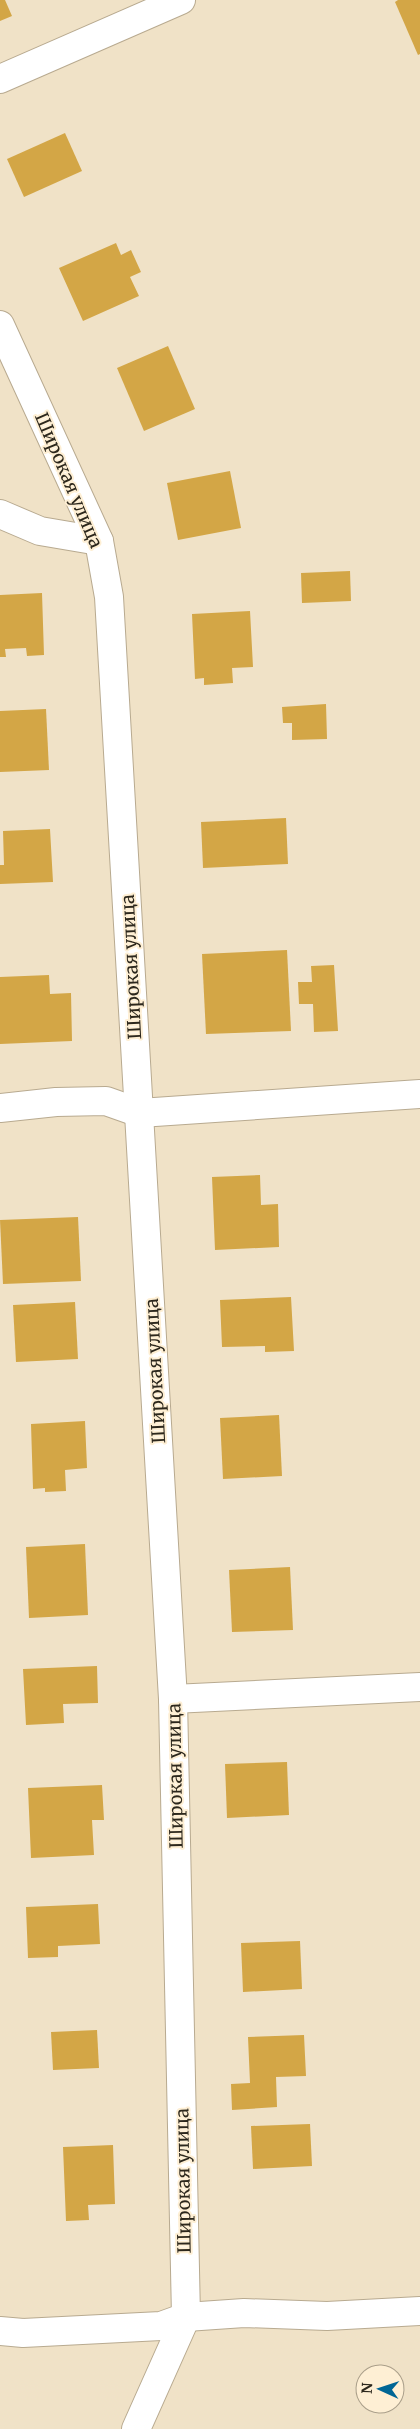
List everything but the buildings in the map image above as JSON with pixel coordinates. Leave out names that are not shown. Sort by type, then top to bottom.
[{"type":"street","points":[[0,79],[181,0]]},
{"type":"street","name":"Широкая улица","points":[[0,326],[99,541],[109,597],[173,1699],[186,2317],[136,2429]]},
{"type":"street","points":[[0,514],[40,531],[99,541]]},
{"type":"street","points":[[0,1108],[56,1102],[106,1101],[140,1112],[420,1094]]},
{"type":"street","points":[[173,1699],[420,1687]]},
{"type":"street","points":[[0,2331],[23,2333],[161,2326],[186,2317],[244,2313],[327,2316],[420,2311]]}]
